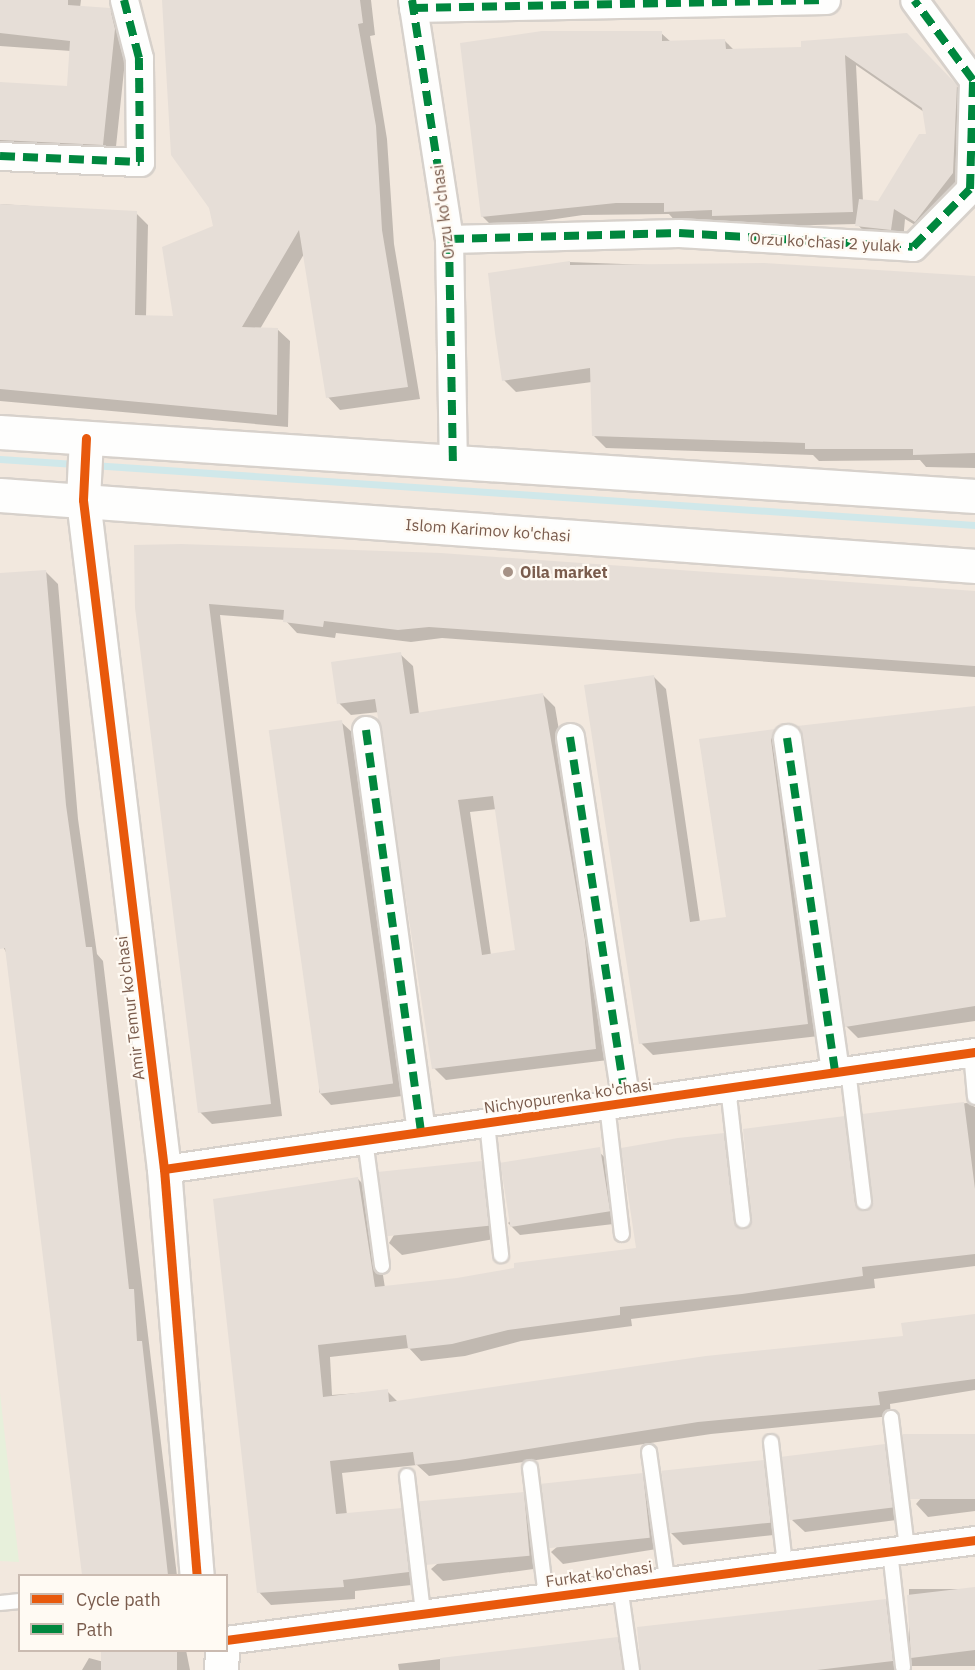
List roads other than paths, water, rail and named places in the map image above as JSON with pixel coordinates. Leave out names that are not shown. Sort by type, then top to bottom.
[{"type":"main road","points":[[0,432],[975,496]]},
{"type":"main road","name":"Amir Temur ko'chasi","points":[[86,438],[83,500],[165,1169],[197,1574]]},
{"type":"main road","name":"Islom Karimov ko'chasi","points":[[0,495],[975,566]]},
{"type":"main road","points":[[221,1670],[222,1652]]},
{"type":"street","points":[[0,156],[140,162],[139,58],[124,0]]},
{"type":"street","points":[[413,4],[826,0]]},
{"type":"street","name":"Orzu ko'chasi 2 yulak","points":[[448,239],[679,233],[913,247],[970,189],[973,80],[914,0]]},
{"type":"street","name":"Orzu ko'chasi","points":[[413,4],[448,239],[453,462]]},
{"type":"street","points":[[366,730],[421,1132]]},
{"type":"street","name":"Nichyopurenka ko'chasi","points":[[570,737],[616,1104]]},
{"type":"street","points":[[787,738],[841,1071]]},
{"type":"street","name":"Nichyopurenka ko'chasi","points":[[165,1169],[973,1052]]},
{"type":"street","name":"Furkat ko'chasi","points":[[228,1640],[667,1579],[975,1540]]},
{"type":"lane","points":[[973,1052],[975,1097]]},
{"type":"lane","points":[[841,1071],[864,1202]]},
{"type":"lane","points":[[728,1087],[743,1220]]},
{"type":"lane","points":[[616,1104],[622,1234]]},
{"type":"lane","points":[[487,1123],[501,1255]]},
{"type":"lane","points":[[365,1140],[381,1266]]},
{"type":"lane","points":[[891,1418],[903,1667]]},
{"type":"lane","points":[[771,1442],[785,1564]]},
{"type":"lane","points":[[649,1452],[667,1579]]},
{"type":"lane","points":[[530,1468],[546,1596]]},
{"type":"lane","points":[[407,1476],[423,1613]]},
{"type":"lane","points":[[620,1586],[632,1670]]},
{"type":"lane","points":[[0,1603],[18,1601]]},
{"type":"waterway","points":[[0,459],[75,464]]},
{"type":"waterway","points":[[92,465],[975,525]]},
{"type":"place","name":"Oila market","points":[[508,572]]}]
